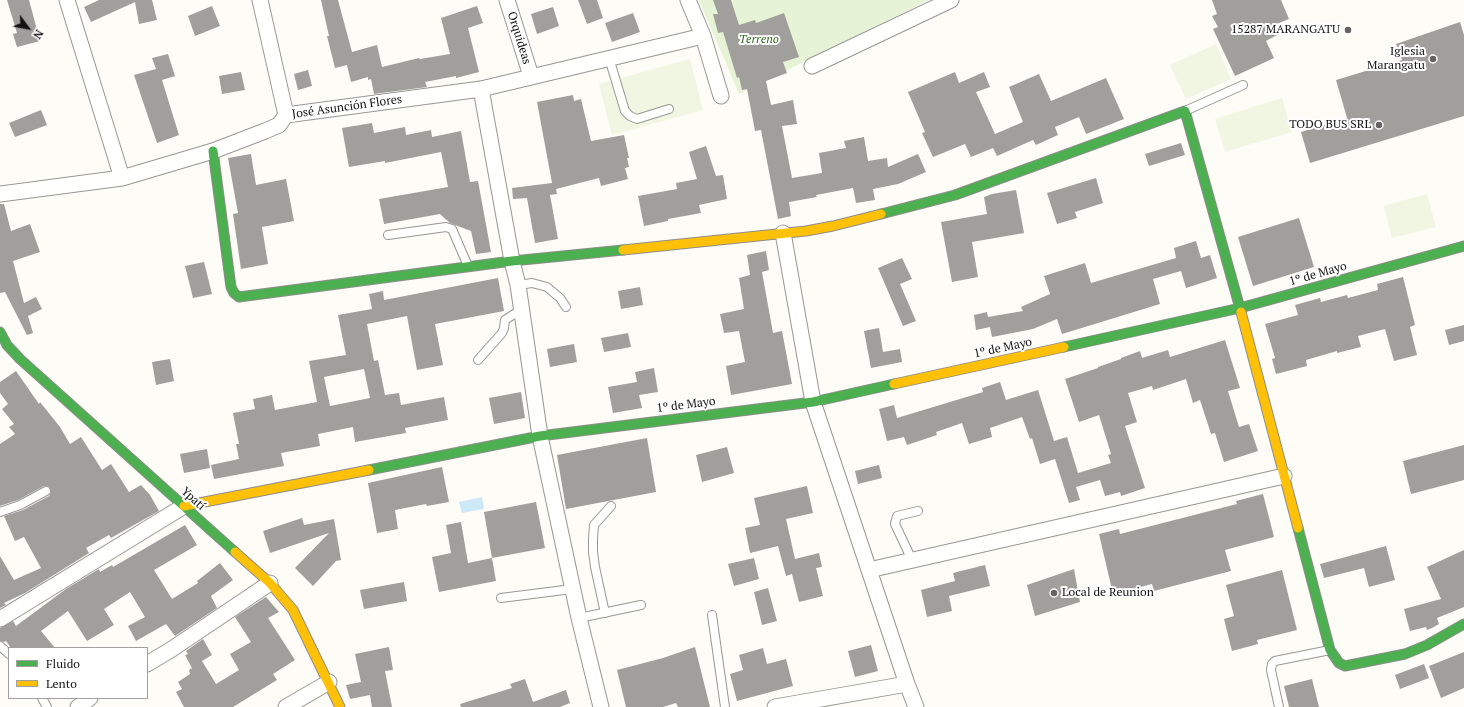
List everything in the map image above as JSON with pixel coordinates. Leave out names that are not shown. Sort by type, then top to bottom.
[{"type":"street","points":[[67,0],[122,178]]},
{"type":"street","points":[[260,0],[286,115]]},
{"type":"street","name":"Orquideas","points":[[507,0],[531,76]]},
{"type":"street","points":[[688,0],[703,36],[721,96]]},
{"type":"street","points":[[812,66],[951,0]]},
{"type":"street","name":"José Asunción Flores","points":[[0,194],[122,178],[213,151],[279,125],[286,115],[481,89],[703,36]]},
{"type":"street","points":[[481,89],[512,261],[518,285],[540,436],[572,589],[601,707]]},
{"type":"street","points":[[213,151],[232,287],[234,293],[239,298],[512,261],[806,231],[834,226],[955,195],[1185,111],[1240,308],[1330,650],[1339,664],[1345,666],[1387,659],[1405,654],[1427,645],[1464,624]]},
{"type":"street","points":[[783,233],[813,402],[916,707]]},
{"type":"street","name":"1º de Mayo","points":[[184,506],[540,436],[813,402],[1240,308],[1464,246]]},
{"type":"street","name":"Ypatí","points":[[0,332],[7,345],[6,354],[184,506],[270,583],[293,610],[340,707]]},
{"type":"street","points":[[869,570],[1284,476]]},
{"type":"street","points":[[0,619],[184,506]]},
{"type":"street","points":[[148,663],[270,583]]},
{"type":"street","points":[[286,707],[329,682]]},
{"type":"street","points":[[775,707],[907,684]]},
{"type":"street","points":[[78,707],[89,699]]},
{"type":"lane","points":[[609,58],[625,111],[630,116],[637,119],[669,109]]},
{"type":"lane","points":[[1185,111],[1243,84]]},
{"type":"lane","points":[[388,235],[446,226],[452,229],[468,267]]},
{"type":"lane","points":[[518,285],[532,283],[547,287],[560,298],[566,307]]},
{"type":"lane","points":[[478,360],[502,333],[504,328],[504,320],[522,309]]},
{"type":"lane","points":[[0,512],[20,505],[46,491]]},
{"type":"lane","points":[[605,613],[594,559],[593,539],[594,525],[612,506]]},
{"type":"lane","points":[[912,560],[895,524],[897,516],[918,511]]},
{"type":"lane","points":[[501,598],[572,589]]},
{"type":"lane","points":[[579,618],[641,605]]},
{"type":"lane","points":[[712,615],[725,707]]},
{"type":"lane","points":[[0,646],[8,653]]},
{"type":"lane","points":[[1279,707],[1271,670],[1274,660],[1330,650]]},
{"type":"green space","name":"Terreno","points":[[699,0],[929,0],[739,94]]},
{"type":"green space","points":[[1216,44],[1231,79],[1186,99],[1170,65]]},
{"type":"green space","points":[[690,59],[703,110],[612,135],[599,84]]},
{"type":"green space","points":[[1282,98],[1292,132],[1225,152],[1215,119]]},
{"type":"green space","points":[[1427,194],[1436,227],[1392,238],[1384,206]]},
{"type":"water","points":[[482,497],[484,509],[462,513],[459,502]]},
{"type":"building","points":[[7,0],[29,0],[40,41],[17,47],[13,34],[17,33]]},
{"type":"building","points":[[99,0],[152,0],[157,20],[139,24],[135,2],[91,22],[84,7]]},
{"type":"building","points":[[321,0],[338,0],[352,52],[377,45],[382,67],[419,58],[450,54],[441,18],[477,6],[483,23],[468,28],[479,72],[456,78],[456,76],[425,82],[427,87],[374,94],[371,79],[368,80],[368,77],[351,82],[347,65],[335,68],[327,36],[329,36]]},
{"type":"building","points":[[578,0],[597,0],[603,18],[587,24]]},
{"type":"building","points":[[713,0],[731,0],[739,25],[755,20],[756,23],[784,13],[799,57],[783,62],[787,73],[766,81],[771,105],[793,100],[797,124],[782,126],[792,178],[822,173],[819,153],[846,148],[844,141],[864,137],[868,161],[887,158],[888,167],[918,154],[926,172],[898,184],[873,189],[875,200],[856,203],[853,188],[789,202],[791,216],[778,219],[761,130],[755,131],[747,89],[742,90],[723,32],[718,33],[713,14],[718,14]]},
{"type":"building","points":[[1212,0],[1281,0],[1289,19],[1274,25],[1279,34],[1266,41],[1274,58],[1235,76],[1213,29],[1218,27],[1212,16],[1217,14]]},
{"type":"building","points":[[212,6],[220,26],[195,36],[188,16]]},
{"type":"building","points":[[553,7],[559,26],[537,34],[531,14]]},
{"type":"building","points":[[633,13],[640,32],[612,42],[605,23]]},
{"type":"building","points":[[1460,22],[1464,35],[1464,116],[1310,163],[1301,132],[1347,118],[1336,80],[1402,60],[1396,44]]},
{"type":"building","points":[[168,54],[175,76],[162,80],[179,135],[157,143],[134,75],[156,69],[152,58]]},
{"type":"building","points":[[308,70],[312,86],[298,90],[294,74]]},
{"type":"building","points":[[241,72],[245,90],[222,94],[219,76]]},
{"type":"building","points":[[955,72],[959,83],[984,72],[990,87],[976,92],[995,134],[1023,122],[1009,87],[1039,74],[1051,101],[1106,78],[1124,119],[1086,134],[1079,117],[1055,127],[1058,135],[1036,145],[1033,140],[997,156],[993,148],[971,157],[965,144],[933,157],[922,133],[925,132],[908,92]]},
{"type":"building","points":[[573,95],[574,101],[581,99],[591,141],[624,135],[629,158],[627,158],[629,167],[625,168],[628,179],[601,186],[599,178],[556,189],[557,194],[550,195],[558,239],[535,243],[527,198],[513,199],[512,188],[552,183],[537,102]]},
{"type":"building","points":[[41,110],[47,125],[15,137],[9,123]]},
{"type":"building","points":[[372,123],[374,133],[405,127],[406,135],[431,130],[432,137],[461,131],[470,182],[478,181],[491,252],[476,254],[471,231],[450,223],[440,214],[384,224],[379,199],[448,187],[441,152],[385,163],[385,161],[349,167],[342,128]]},
{"type":"building","points":[[1181,143],[1185,155],[1149,166],[1145,154]]},
{"type":"building","points":[[706,146],[716,176],[723,175],[727,199],[699,205],[701,213],[668,219],[668,221],[644,226],[638,196],[677,189],[676,183],[697,179],[689,152]]},
{"type":"building","points":[[251,154],[256,185],[286,179],[294,221],[262,227],[268,264],[241,269],[233,214],[238,213],[228,158]]},
{"type":"building","points":[[1096,178],[1103,203],[1075,212],[1077,218],[1057,224],[1047,193]]},
{"type":"building","points":[[1016,190],[1024,233],[972,242],[978,277],[952,282],[941,222],[987,214],[984,197],[992,194]]},
{"type":"building","points":[[0,204],[4,204],[11,231],[30,224],[40,252],[13,261],[24,303],[36,297],[42,309],[28,316],[33,333],[27,335],[5,292],[0,293]]},
{"type":"building","points":[[1299,218],[1314,267],[1253,286],[1238,237]]},
{"type":"building","points":[[1196,241],[1201,258],[1210,255],[1217,278],[1186,288],[1181,271],[1153,279],[1160,304],[1062,334],[1057,319],[1033,329],[992,337],[990,327],[976,330],[974,315],[987,312],[988,317],[1023,311],[1021,307],[1050,294],[1044,276],[1085,263],[1091,283],[1176,258],[1174,248]]},
{"type":"building","points":[[766,251],[769,270],[762,272],[773,333],[782,331],[792,384],[731,395],[726,366],[745,362],[739,331],[724,333],[720,314],[744,309],[739,278],[750,275],[747,255]]},
{"type":"building","points":[[902,258],[912,279],[900,284],[916,321],[903,326],[878,268]]},
{"type":"building","points":[[204,262],[212,294],[193,298],[185,266]]},
{"type":"building","points":[[1403,277],[1415,325],[1410,327],[1417,355],[1394,361],[1385,329],[1358,336],[1361,347],[1337,353],[1337,351],[1306,360],[1307,366],[1276,374],[1272,359],[1275,358],[1265,324],[1298,315],[1295,305],[1320,298],[1321,302],[1347,295],[1348,298],[1378,290],[1377,284]]},
{"type":"building","points":[[498,278],[504,311],[435,324],[443,365],[417,370],[407,316],[367,324],[374,361],[378,360],[385,395],[399,393],[401,405],[444,397],[448,420],[405,428],[406,433],[355,442],[353,427],[318,434],[320,446],[281,453],[284,466],[214,479],[211,465],[239,459],[236,444],[239,444],[233,413],[255,409],[253,399],[272,395],[275,410],[317,402],[309,361],[346,355],[338,315],[372,309],[369,294],[383,291],[384,300]],"holes":[[[364,369],[370,398],[330,406],[324,377]]]},
{"type":"building","points":[[640,287],[643,305],[621,309],[618,291]]},
{"type":"building","points":[[1464,325],[1464,341],[1449,345],[1445,330]]},
{"type":"building","points":[[879,328],[883,352],[900,349],[902,362],[871,368],[864,331]]},
{"type":"building","points":[[628,333],[631,347],[604,352],[601,338]]},
{"type":"building","points":[[1225,340],[1240,388],[1228,391],[1239,427],[1249,424],[1258,451],[1224,462],[1215,433],[1211,434],[1200,400],[1193,403],[1186,379],[1153,390],[1152,386],[1128,393],[1137,422],[1125,426],[1145,488],[1121,496],[1120,492],[1105,496],[1100,480],[1076,487],[1080,500],[1069,503],[1055,459],[1040,464],[1032,438],[1030,439],[1022,417],[990,428],[992,437],[969,444],[962,423],[936,432],[937,435],[907,445],[904,437],[887,441],[879,409],[894,405],[897,418],[983,392],[982,388],[1000,382],[1006,400],[1038,390],[1054,441],[1067,437],[1078,473],[1111,463],[1108,455],[1111,454],[1099,415],[1079,422],[1065,379],[1098,368],[1140,351],[1142,358],[1168,350],[1170,357]]},
{"type":"building","points":[[574,344],[577,362],[550,367],[547,349]]},
{"type":"building","points":[[170,359],[174,381],[156,385],[152,362]]},
{"type":"building","points":[[654,368],[658,392],[639,395],[642,408],[613,413],[608,387],[637,382],[635,372]]},
{"type":"building","points":[[16,371],[39,404],[40,402],[60,427],[70,444],[81,437],[102,470],[111,464],[129,492],[141,485],[150,495],[159,511],[111,538],[109,535],[86,548],[89,553],[25,593],[4,603],[6,605],[0,608],[0,556],[14,580],[41,568],[24,537],[15,541],[4,516],[23,510],[49,496],[51,492],[49,487],[44,486],[18,500],[0,506],[0,444],[15,434],[9,427],[14,424],[2,409],[8,404],[0,393],[0,382]]},
{"type":"building","points":[[521,392],[525,418],[494,424],[489,398]]},
{"type":"building","points":[[647,438],[656,492],[566,509],[557,455]]},
{"type":"building","points":[[1464,445],[1464,480],[1411,494],[1403,461]]},
{"type":"building","points":[[727,447],[734,473],[702,482],[696,455]]},
{"type":"building","points":[[207,449],[210,468],[184,473],[180,454]]},
{"type":"building","points":[[879,465],[882,478],[858,484],[855,471]]},
{"type":"building","points":[[442,467],[449,502],[427,506],[426,504],[395,510],[398,529],[377,533],[368,483]]},
{"type":"building","points":[[807,486],[813,513],[786,519],[795,559],[819,553],[822,567],[816,568],[823,596],[799,602],[792,574],[786,576],[778,546],[750,553],[745,528],[760,525],[754,498]]},
{"type":"building","points":[[1263,494],[1274,537],[1225,550],[1231,571],[1154,591],[1152,584],[1113,594],[1099,534],[1119,529],[1120,534],[1237,504],[1236,501]]},
{"type":"building","points":[[536,502],[545,548],[492,558],[484,512]]},
{"type":"building","points":[[302,518],[304,525],[334,519],[341,560],[336,561],[313,586],[295,568],[329,533],[270,553],[263,531]]},
{"type":"building","points":[[461,522],[468,563],[492,558],[496,581],[439,592],[432,557],[451,553],[446,525]]},
{"type":"building","points":[[185,525],[197,545],[154,570],[172,599],[198,583],[197,581],[220,563],[233,580],[211,596],[217,608],[175,636],[166,624],[136,641],[128,626],[145,617],[130,592],[104,609],[114,625],[87,641],[68,611],[41,631],[54,647],[10,647],[6,641],[0,641],[0,628],[13,621],[16,626],[66,589],[99,569],[100,572],[112,565],[113,567]]},
{"type":"building","points":[[1386,546],[1395,580],[1369,587],[1364,568],[1324,578],[1320,564]]},
{"type":"building","points":[[1464,550],[1464,607],[1437,618],[1439,624],[1432,628],[1427,630],[1426,627],[1410,631],[1404,609],[1441,599],[1427,567]]},
{"type":"building","points":[[754,558],[759,579],[734,586],[728,564]]},
{"type":"building","points":[[985,565],[990,586],[949,596],[952,611],[927,617],[921,590],[955,581],[953,573]]},
{"type":"building","name":"Local de Reunion","points":[[1074,569],[1080,602],[1035,616],[1027,585]]},
{"type":"building","points":[[1282,570],[1297,630],[1257,640],[1258,644],[1232,651],[1224,619],[1234,616],[1226,585]]},
{"type":"building","points":[[404,582],[407,601],[364,609],[360,590]]},
{"type":"building","points":[[768,588],[777,621],[762,625],[754,592]]},
{"type":"building","points":[[266,597],[279,612],[268,618],[295,660],[273,674],[277,680],[233,707],[184,707],[176,692],[182,689],[178,682],[190,674],[189,670],[192,668],[185,655],[188,654],[186,651],[203,639],[212,655],[202,661],[216,684],[239,670],[230,654],[251,642],[235,617]]},
{"type":"building","points":[[871,645],[878,671],[855,677],[848,651]]},
{"type":"building","points":[[389,647],[393,670],[385,671],[392,707],[372,707],[370,695],[350,699],[346,685],[361,682],[355,654]]},
{"type":"building","points":[[695,647],[710,707],[678,707],[676,703],[663,707],[626,707],[617,670],[663,658]]},
{"type":"building","points":[[763,648],[767,664],[786,659],[793,686],[737,701],[730,674],[743,670],[739,655]]},
{"type":"building","points":[[1464,652],[1464,688],[1441,698],[1429,666]]},
{"type":"building","points":[[1424,664],[1429,678],[1400,689],[1395,675]]},
{"type":"building","points":[[525,679],[533,702],[566,690],[570,703],[560,707],[461,707],[460,704],[512,688],[510,684]]},
{"type":"building","points":[[1312,679],[1319,707],[1289,707],[1284,686]]},
{"type":"traffic: fast","points":[[881,214],[955,195],[1185,111],[1241,312]]},
{"type":"traffic: fast","points":[[213,151],[231,287],[234,293],[239,297],[512,261],[623,250]]},
{"type":"traffic: fast","points":[[1064,347],[1240,308],[1464,246]]},
{"type":"traffic: fast","points":[[0,332],[7,345],[20,359],[235,552]]},
{"type":"traffic: fast","points":[[369,470],[540,436],[813,402],[894,384]]},
{"type":"traffic: fast","points":[[1298,528],[1330,650],[1339,663],[1345,666],[1405,654],[1427,645],[1464,624]]},
{"type":"traffic: slow","points":[[623,250],[806,231],[881,214]]},
{"type":"traffic: slow","points":[[1241,312],[1298,528]]},
{"type":"traffic: slow","points":[[894,384],[1064,347]]},
{"type":"traffic: slow","points":[[184,506],[369,470]]},
{"type":"traffic: slow","points":[[235,552],[270,583],[293,610],[340,707]]},
{"type":"place","name":"15287 MARANGATU","points":[[1348,30]]},
{"type":"place","name":"Iglesia Marangatu","points":[[1433,59]]},
{"type":"place","name":"TODO BUS SRL","points":[[1379,125]]},
{"type":"place","name":"Local de Reunion","points":[[1054,593]]}]
